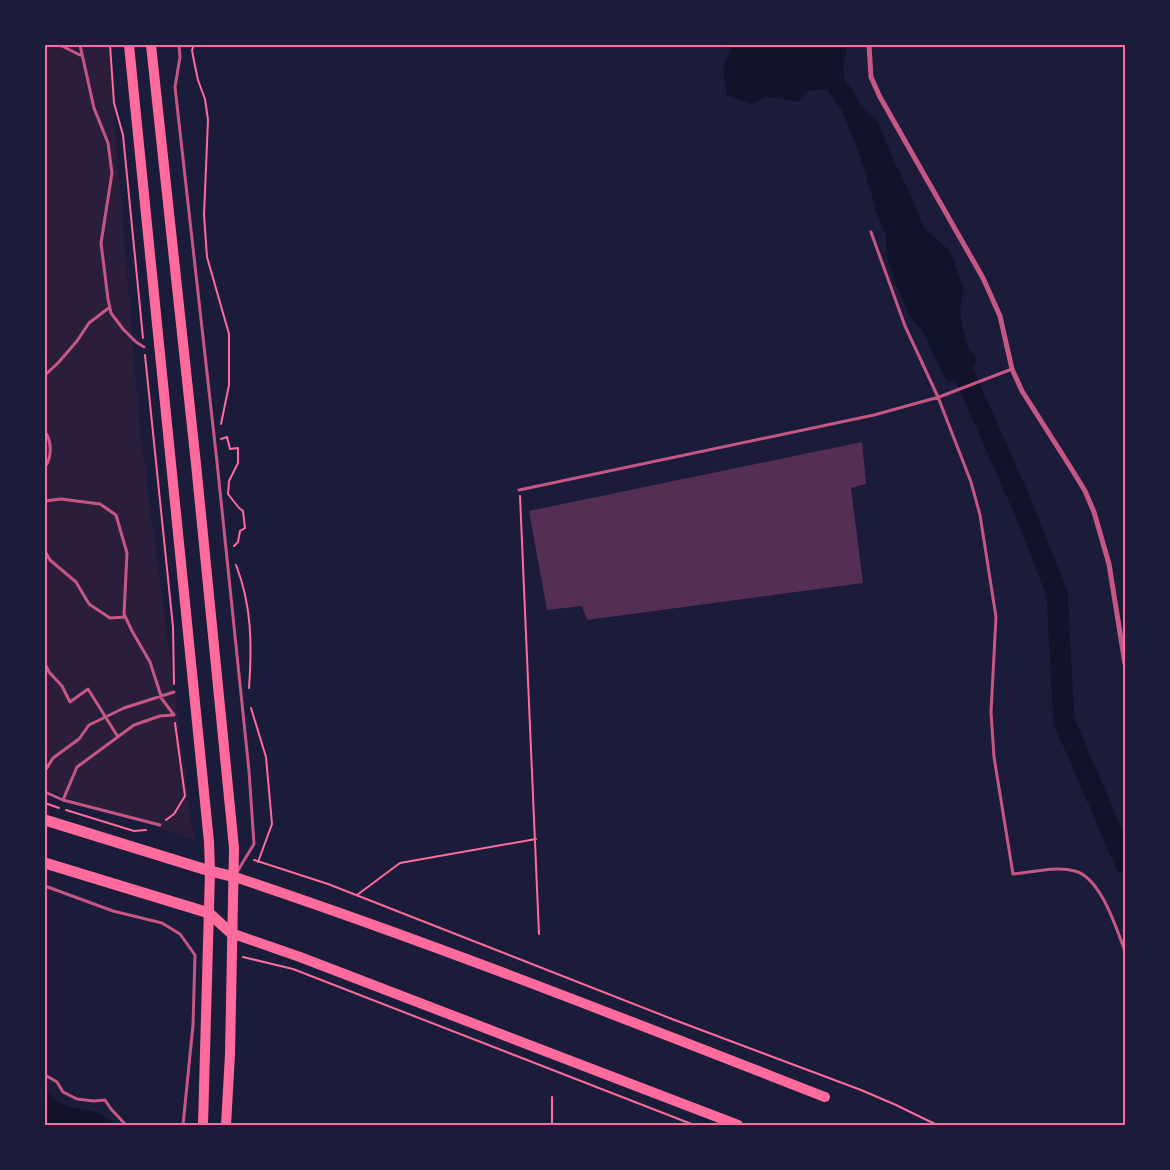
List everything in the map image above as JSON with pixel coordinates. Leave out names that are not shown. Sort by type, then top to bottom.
[{"type":"main road","points":[[129,45],[163,375],[210,871],[203,1125]]},
{"type":"main road","points":[[151,45],[196,464],[234,848],[235,877],[231,954],[230,1054],[226,1125]]},
{"type":"main road","points":[[45,820],[235,877],[317,904],[825,1097]]},
{"type":"main road","points":[[45,862],[209,913],[232,934],[319,964],[738,1125]]},
{"type":"street","points":[[869,45],[871,77],[880,97],[983,278],[1000,316],[1011,369],[1026,398],[1085,491],[1094,512],[1109,564],[1125,664]]},
{"type":"lane","points":[[54,45],[62,46],[81,56]]},
{"type":"lane","points":[[80,45],[94,108],[108,143],[112,173],[101,243],[110,307],[123,329],[144,347]]},
{"type":"lane","points":[[179,45],[180,57],[175,87],[217,462],[249,771],[254,844],[235,877]]},
{"type":"lane","points":[[871,232],[905,326],[939,397],[971,482],[980,515],[996,617],[991,712],[994,757],[1014,874],[1061,869],[1077,871],[1091,880],[1103,899],[1125,951]]},
{"type":"lane","points":[[45,375],[77,341],[89,323],[110,307]]},
{"type":"lane","points":[[520,490],[874,415],[939,397],[1011,369]]},
{"type":"lane","points":[[45,432],[49,438],[50,460],[45,466]]},
{"type":"lane","points":[[45,501],[61,499],[100,504],[116,516],[126,553],[124,614],[150,662],[161,696],[174,715]]},
{"type":"lane","points":[[45,551],[50,560],[76,582],[89,604],[110,618],[125,617]]},
{"type":"lane","points":[[45,664],[49,672],[62,686],[70,702],[88,689],[118,738]]},
{"type":"lane","points":[[45,771],[53,758],[79,739],[89,725],[124,708],[174,692]]},
{"type":"lane","points":[[63,800],[77,767],[134,725],[160,716],[174,715]]},
{"type":"lane","points":[[45,792],[63,800],[160,825]]},
{"type":"lane","points":[[45,886],[113,912],[162,923],[180,934],[195,955],[193,1025],[183,1125]]},
{"type":"lane","points":[[45,1075],[58,1082],[63,1092],[77,1099],[105,1100],[110,1109],[126,1125]]},
{"type":"path","points":[[110,45],[114,103],[123,135],[173,627],[174,692]]},
{"type":"path","points":[[194,45],[192,50],[194,61],[205,99],[208,120],[204,215],[207,257],[229,334],[229,385],[220,430]]},
{"type":"path","points":[[219,439],[227,437],[230,449],[238,448],[238,463],[230,481],[228,494],[243,511],[245,528],[240,531],[238,542],[233,548]]},
{"type":"path","points":[[520,490],[539,934]]},
{"type":"path","points":[[235,563],[249,607],[251,642],[248,696]]},
{"type":"path","points":[[250,705],[266,757],[272,824],[258,862]]},
{"type":"path","points":[[45,803],[134,831],[146,830],[160,825],[174,814],[185,796],[174,715]]},
{"type":"path","points":[[357,895],[400,863],[536,839]]},
{"type":"path","points":[[246,858],[357,895],[672,1019],[861,1090],[896,1104],[937,1125]]},
{"type":"path","points":[[231,954],[293,969],[694,1125]]},
{"type":"path","points":[[552,1097],[552,1125]]},
{"type":"shaded area","points":[[45,45],[108,45],[140,430],[194,840],[45,790]]},
{"type":"shaded area","points":[[731,45],[848,45],[843,65],[845,81],[853,90],[859,103],[878,121],[887,146],[918,211],[924,228],[950,251],[964,289],[960,307],[963,330],[968,348],[977,358],[971,373],[948,382],[923,331],[909,315],[887,256],[886,235],[877,214],[856,144],[841,109],[827,89],[810,91],[799,101],[765,97],[751,104],[727,95],[723,70]]},
{"type":"shaded area","points":[[45,1091],[64,1105],[96,1112],[115,1125],[45,1125]]},
{"type":"building","points":[[862,442],[866,484],[851,488],[863,583],[587,620],[582,606],[547,610],[529,511]]},
{"type":"waterway","points":[[953,349],[1025,512],[1057,594],[1064,721],[1125,863]]}]
